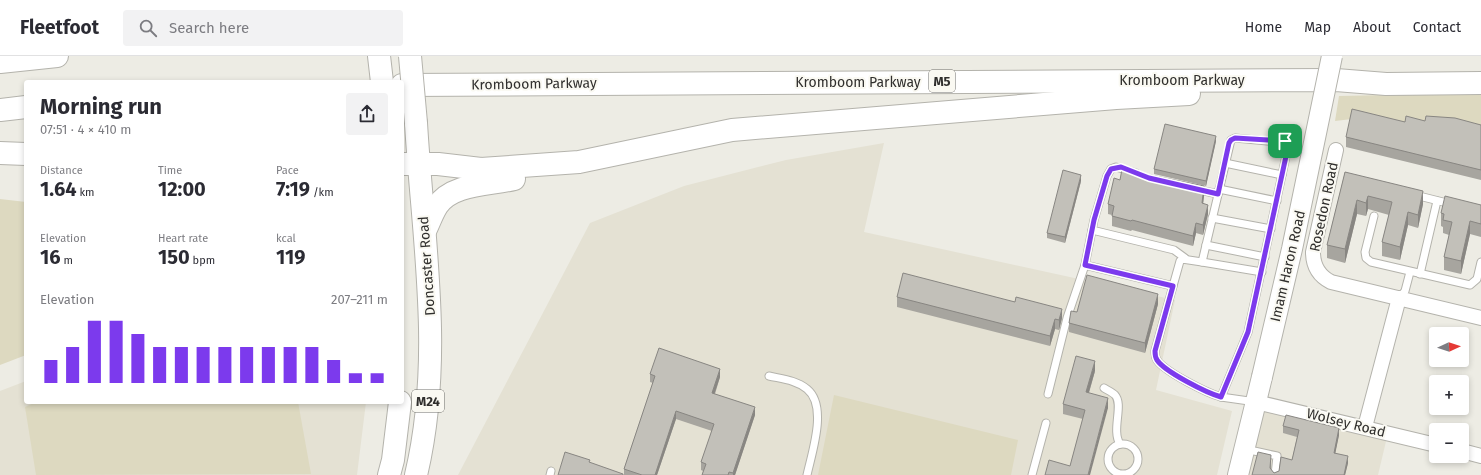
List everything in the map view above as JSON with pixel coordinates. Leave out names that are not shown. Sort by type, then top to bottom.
[{"type":"main road","points":[[0,62],[57,56]]},
{"type":"main road","points":[[379,56],[382,80]]},
{"type":"main road","name":"Doncaster Road","points":[[410,56],[416,123],[410,163],[425,231],[431,333],[429,390],[416,475]]},
{"type":"main road","name":"Kromboom Parkway","points":[[404,85],[1321,80],[1386,84],[1481,83]]},
{"type":"main road","points":[[425,231],[437,206],[444,198],[454,192],[511,180],[578,162],[732,130],[1116,98],[1386,84]]},
{"type":"main road","points":[[0,110],[24,107]]},
{"type":"main road","points":[[0,153],[24,154]]},
{"type":"main road","points":[[410,163],[480,170],[578,162]]},
{"type":"main road","name":"M24","points":[[389,475],[393,460],[400,404]]},
{"type":"street","name":"Imam Haron Road","points":[[1238,475],[1292,249],[1332,56]]},
{"type":"street","name":"Rosedon Road","points":[[1336,150],[1313,252],[1316,267],[1322,276],[1331,282],[1481,318]]},
{"type":"street","points":[[1364,427],[1399,298]]},
{"type":"street","name":"Wolsey Road","points":[[1256,402],[1429,443]]},
{"type":"street","points":[[1469,453],[1481,456]]},
{"type":"lane","points":[[1202,262],[1229,143],[1233,138],[1285,141],[1288,147],[1248,332],[1221,397]]},
{"type":"lane","points":[[1225,163],[1282,175]]},
{"type":"lane","points":[[1048,394],[1067,318],[1085,265],[1092,230],[1107,176],[1111,169],[1121,167],[1144,176]]},
{"type":"lane","points":[[1185,187],[1277,201]]},
{"type":"lane","points":[[1408,193],[1459,206]]},
{"type":"lane","points":[[1420,274],[1438,200]]},
{"type":"lane","points":[[1374,216],[1365,252],[1366,258],[1371,262],[1470,285],[1477,279],[1481,262]]},
{"type":"lane","points":[[1212,218],[1271,229]]},
{"type":"lane","points":[[1092,230],[1174,250],[1185,258],[1262,272]]},
{"type":"lane","points":[[1206,245],[1265,256]]},
{"type":"lane","points":[[1185,258],[1180,261],[1155,351],[1156,359],[1166,368],[1205,392],[1221,397],[1256,402]]},
{"type":"lane","points":[[1085,265],[1173,286]]},
{"type":"lane","points":[[1399,298],[1405,291],[1410,272]]},
{"type":"lane","points":[[769,376],[793,381],[806,388],[814,399],[818,412],[817,427],[807,475]]},
{"type":"lane","points":[[1104,388],[1114,394],[1117,399],[1116,434],[1120,444]]},
{"type":"lane","points":[[1032,475],[1046,423]]},
{"type":"lane","points":[[1120,444],[1131,446],[1138,455],[1138,461],[1132,471],[1121,474],[1110,471],[1109,456],[1115,447],[1120,444]]},
{"type":"lane","points":[[1245,449],[1277,456],[1278,459],[1275,475]]},
{"type":"shaded area","points":[[1481,93],[1481,135],[1352,119],[1335,121],[1339,96]]},
{"type":"shaded area","points":[[884,143],[864,232],[1175,300],[1156,390],[1232,411],[1217,475],[458,475],[590,223],[684,186],[786,160]]},
{"type":"shaded area","points":[[0,199],[24,202],[24,356],[0,365]]},
{"type":"shaded area","points":[[24,382],[24,404],[366,404],[357,475],[0,475],[0,391]]},
{"type":"shaded area","points":[[834,395],[1018,440],[1011,475],[818,475]]},
{"type":"shaded area","points":[[1256,402],[1388,433],[1378,475],[1238,475]]},
{"type":"shaded area","points":[[32,404],[298,404],[311,474],[36,475],[25,407]]},
{"type":"building","points":[[1352,109],[1405,122],[1406,116],[1425,121],[1426,116],[1455,118],[1481,125],[1481,170],[1346,137]]},
{"type":"building","points":[[1165,124],[1216,136],[1206,181],[1154,169]]},
{"type":"building","points":[[1122,169],[1204,186],[1202,203],[1208,205],[1203,225],[1196,223],[1193,236],[1112,216],[1114,206],[1108,204],[1114,178],[1120,180]]},
{"type":"building","points":[[1063,170],[1081,175],[1065,237],[1047,233]]},
{"type":"building","points":[[1345,172],[1423,191],[1418,215],[1408,212],[1400,247],[1382,242],[1392,202],[1368,196],[1366,203],[1357,200],[1345,249],[1327,245]]},
{"type":"building","points":[[1445,196],[1481,205],[1481,224],[1470,221],[1461,261],[1444,257],[1452,222],[1443,220],[1444,214],[1441,213]]},
{"type":"building","points":[[903,273],[1015,302],[1016,297],[1062,309],[1059,320],[1055,319],[1050,336],[897,297]]},
{"type":"building","points":[[1087,275],[1158,294],[1145,343],[1069,323],[1071,311],[1077,312]]},
{"type":"building","points":[[659,348],[720,369],[712,393],[755,407],[733,473],[729,472],[728,475],[702,475],[706,464],[701,462],[714,424],[676,411],[655,475],[642,475],[624,469],[655,376],[650,374]]},
{"type":"building","points":[[1076,356],[1095,361],[1086,392],[1108,398],[1088,475],[1045,475],[1049,460],[1070,466],[1085,410],[1063,404]]},
{"type":"building","points":[[1286,415],[1339,428],[1334,453],[1348,456],[1344,475],[1252,475],[1258,452],[1271,455],[1270,468],[1274,473],[1279,471],[1281,457],[1292,460],[1299,430],[1283,426]]},
{"type":"building","points":[[565,452],[590,460],[589,462],[623,475],[558,475]]},
{"type":"route","points":[[1233,138],[1285,141],[1288,147],[1248,332],[1221,397],[1205,392],[1166,368],[1156,359],[1155,351],[1173,286],[1085,265],[1094,220],[1107,176],[1114,167],[1121,167],[1149,178],[1218,194],[1229,143],[1233,138]]}]
